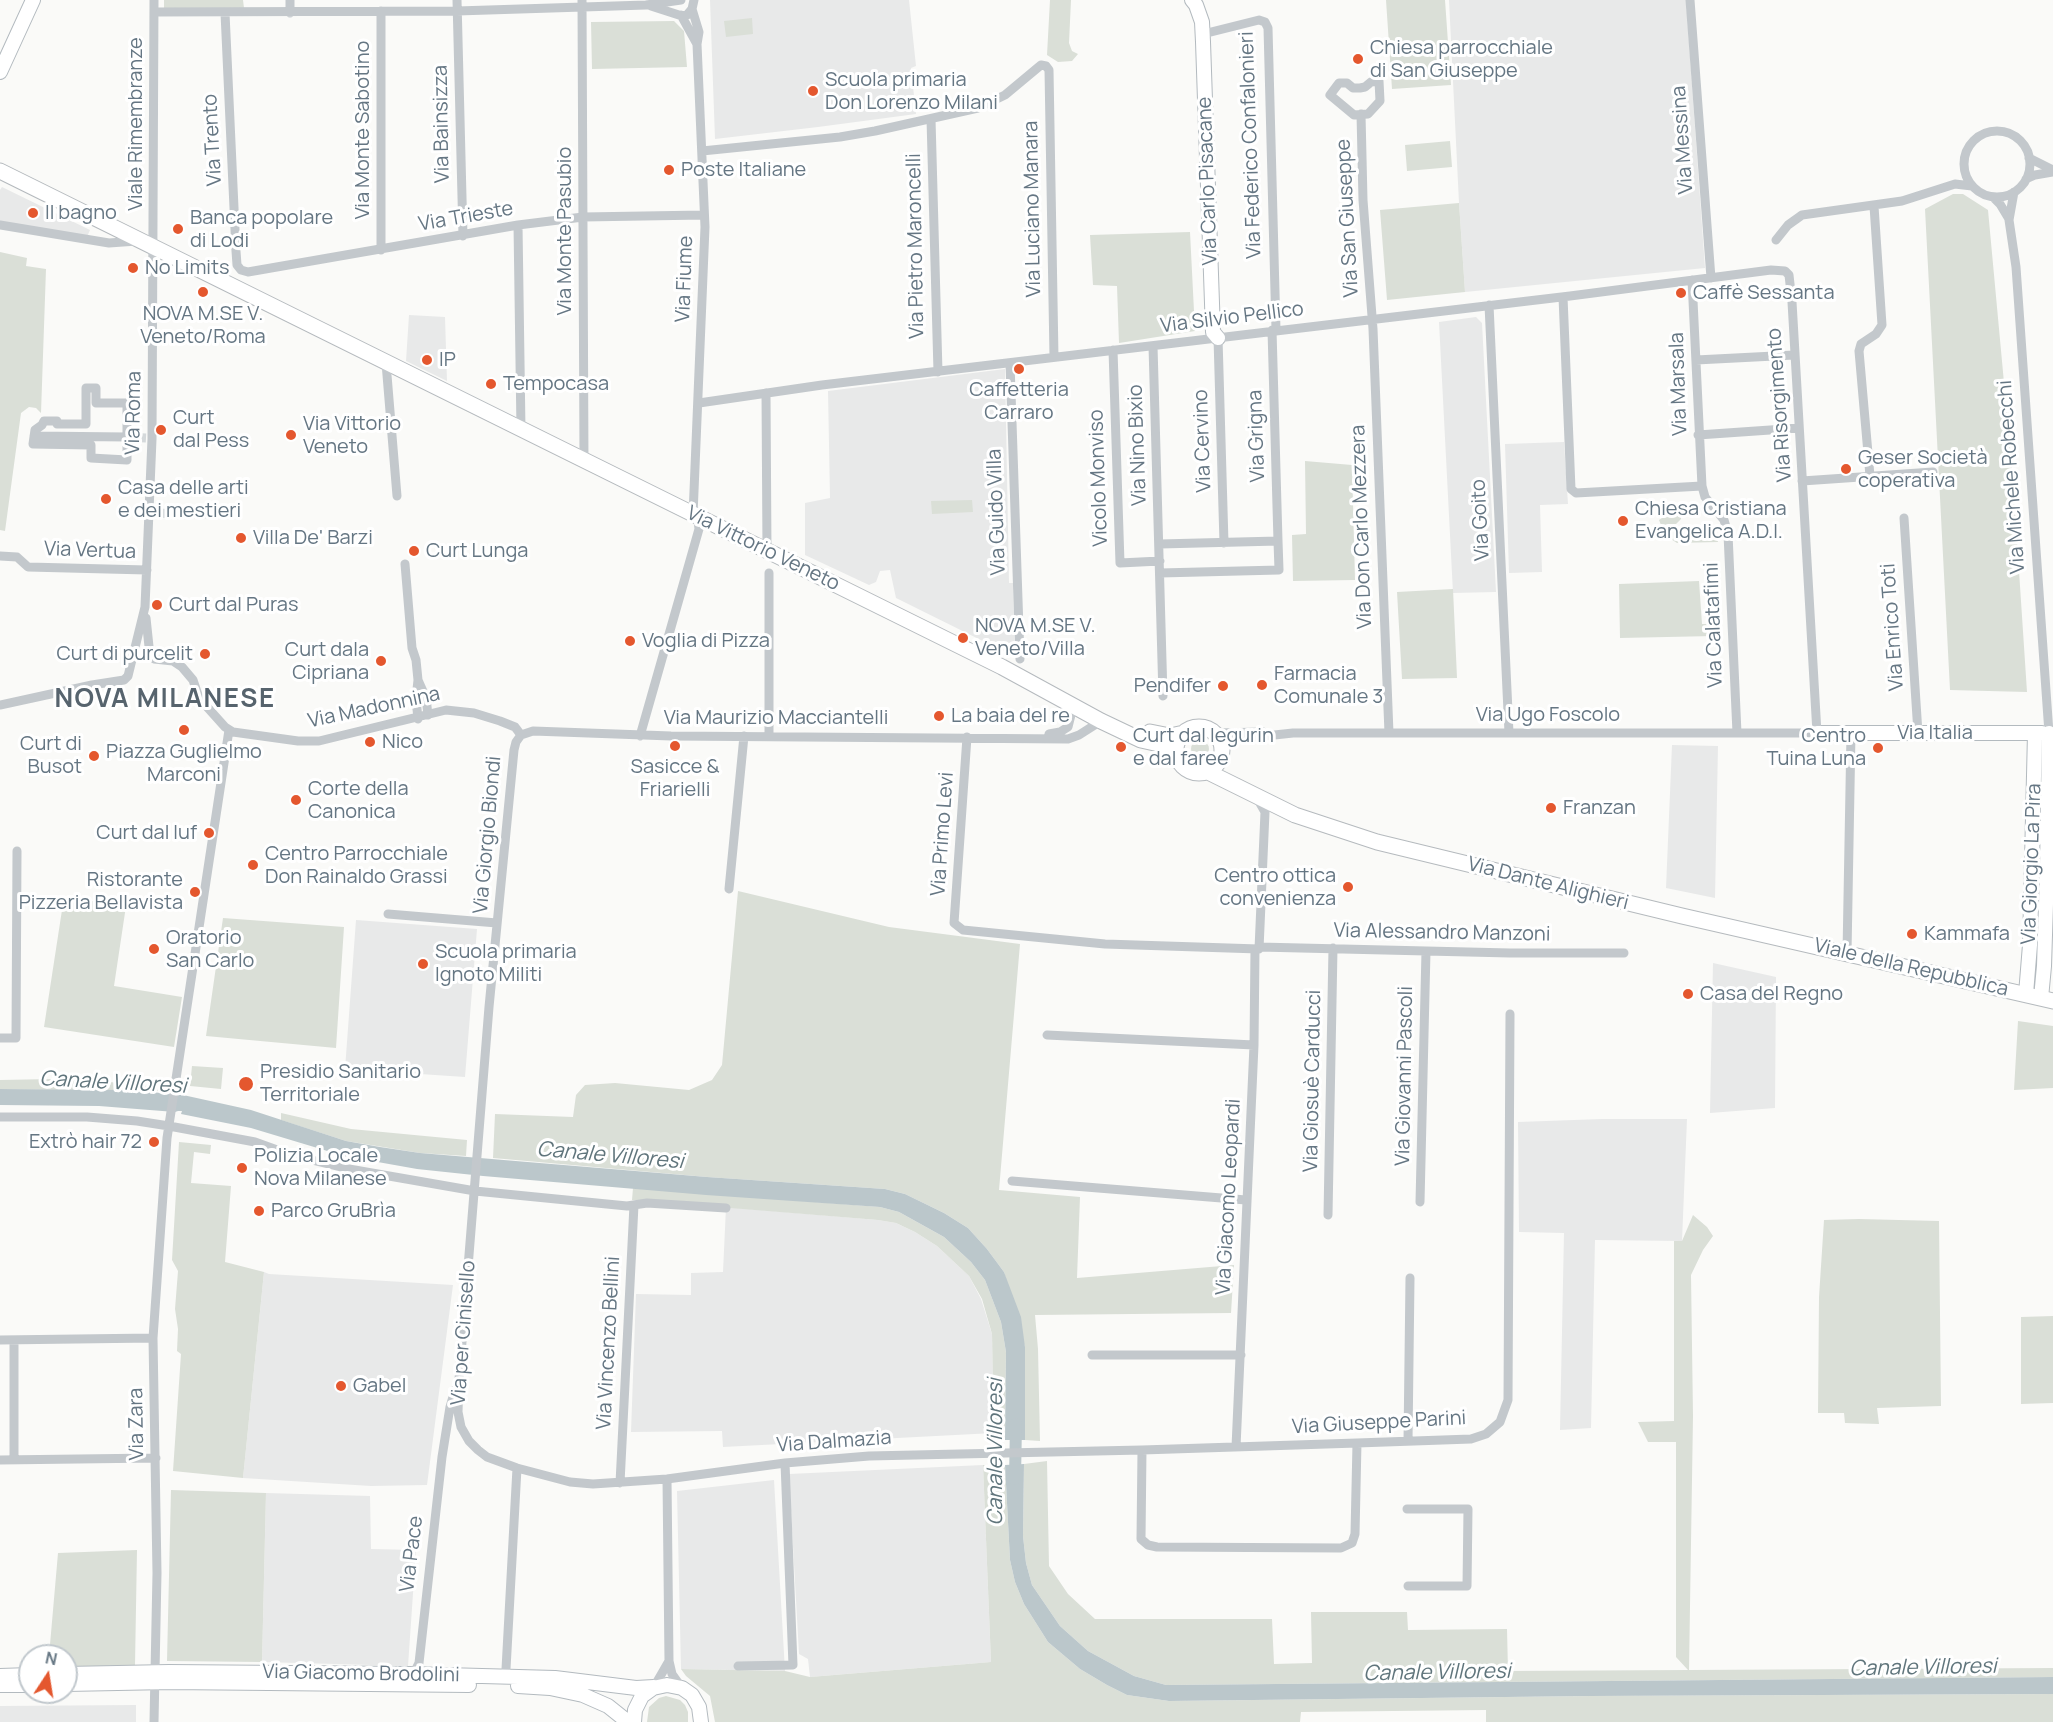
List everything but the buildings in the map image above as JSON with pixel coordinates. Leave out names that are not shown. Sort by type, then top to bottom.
[{"type":"main road","points":[[0,72],[33,0]]},
{"type":"main road","name":"Via Carlo Pisacane","points":[[1192,0],[1196,5],[1202,28]]},
{"type":"main road","name":"Via Carlo Pisacane","points":[[1207,0],[1202,28],[1213,332],[1218,338]]},
{"type":"main road","name":"Via Vittorio Veneto","points":[[0,171],[1010,671],[1073,707],[1137,739],[1167,746],[1177,753]]},
{"type":"main road","name":"Via Vittorio Veneto","points":[[1010,671],[1068,694],[1138,729],[1170,736],[1184,733]]},
{"type":"main road","points":[[1196,727],[1203,727],[1215,733],[1219,738],[1221,754],[1216,764],[1206,771],[1198,772],[1184,767],[1177,753],[1177,746],[1184,733],[1196,727]]},
{"type":"main road","name":"Via Italia","points":[[1817,733],[2043,730]]},
{"type":"main road","name":"Via Giorgio La Pira","points":[[2026,994],[2043,730]]},
{"type":"main road","name":"Via Giorgio La Pira","points":[[2043,730],[2048,854],[2044,966],[2047,999]]},
{"type":"main road","name":"Via Dante Alighieri","points":[[1221,754],[1230,773],[1329,825]]},
{"type":"main road","name":"Via Dante Alighieri","points":[[1206,771],[1295,814],[1377,842],[1769,936]]},
{"type":"main road","name":"Viale della Repubblica","points":[[1769,936],[2047,999]]},
{"type":"main road","name":"Via Giacomo Brodolini","points":[[78,1674],[535,1687],[574,1693],[592,1699],[608,1706],[628,1722]]},
{"type":"main road","name":"Via Giacomo Brodolini","points":[[78,1683],[154,1677],[409,1674],[555,1678],[636,1688],[654,1687]]},
{"type":"main road","points":[[0,1676],[18,1675]]},
{"type":"main road","points":[[0,1685],[18,1684]]},
{"type":"main road","points":[[634,1722],[638,1701],[644,1694],[654,1687],[667,1685],[682,1688],[691,1694],[697,1703],[701,1722]]},
{"type":"street","name":"Viale Rimembranze","points":[[147,244],[154,0]]},
{"type":"street","points":[[290,0],[290,13]]},
{"type":"street","points":[[361,0],[361,11]]},
{"type":"street","name":"Via Bainsizza","points":[[457,0],[463,236]]},
{"type":"street","points":[[154,12],[457,11],[582,4],[646,5],[680,0]]},
{"type":"street","name":"Via Fiume","points":[[680,0],[675,6],[676,11],[697,44]]},
{"type":"street","name":"Via Messina","points":[[1690,0],[1711,278]]},
{"type":"street","name":"Via Monte Pasubio","points":[[582,4],[584,462]]},
{"type":"street","name":"Via Fiume","points":[[680,15],[687,15],[691,4]]},
{"type":"street","name":"Via Fiume","points":[[640,736],[698,537],[699,525],[693,515],[705,227],[697,44],[699,32],[691,4]]},
{"type":"street","points":[[646,5],[680,15]]},
{"type":"street","name":"Via Monte Sabotino","points":[[381,11],[381,250]]},
{"type":"street","name":"Via Trento","points":[[225,13],[237,265]]},
{"type":"street","name":"Via Federico Confalonieri","points":[[1202,28],[1259,20],[1265,22],[1268,28],[1274,330]]},
{"type":"street","name":"Via Luciano Manara","points":[[931,119],[978,108],[1005,95],[1041,65],[1046,66],[1049,70],[1054,357]]},
{"type":"street","points":[[1379,81],[1380,101],[1368,114],[1360,114],[1354,115],[1329,95],[1339,83],[1347,83],[1353,88],[1365,87],[1371,82],[1379,81]]},
{"type":"street","name":"Via San Giuseppe","points":[[1360,114],[1363,200],[1372,319]]},
{"type":"street","points":[[702,151],[840,137],[931,119]]},
{"type":"street","name":"Via Pietro Maroncelli","points":[[931,119],[938,372]]},
{"type":"street","points":[[2026,179],[2029,158],[2025,147],[2009,134],[1998,131],[1987,133],[1977,138],[1965,155],[1965,173],[1972,186],[1993,197],[2014,192],[2026,179],[2053,171]]},
{"type":"street","points":[[2029,158],[2053,171]]},
{"type":"street","points":[[1941,187],[1955,177],[1964,166]]},
{"type":"street","points":[[1776,240],[1788,225],[1802,215],[1902,201],[1955,184],[1972,186]]},
{"type":"street","name":"Via Michele Robecchi","points":[[2014,192],[2009,220],[2016,267],[2043,730]]},
{"type":"street","name":"Via Michele Robecchi","points":[[1993,197],[2009,220]]},
{"type":"street","points":[[1870,477],[1859,351],[1861,344],[1876,333],[1882,325],[1874,206]]},
{"type":"street","name":"Via Trieste","points":[[237,265],[248,272],[583,216],[704,215]]},
{"type":"street","points":[[0,225],[109,243],[147,244]]},
{"type":"street","points":[[519,225],[521,430]]},
{"type":"street","name":"Via Roma","points":[[0,705],[106,682],[122,681],[128,675],[145,607],[150,513],[147,244]]},
{"type":"street","name":"Via Risorgimento","points":[[1771,270],[1780,269],[1789,275],[1817,733]]},
{"type":"street","name":"Via Silvio Pellico","points":[[699,404],[830,384],[1771,270]]},
{"type":"street","name":"Via Marsala","points":[[1692,280],[1702,486]]},
{"type":"street","points":[[1563,297],[1571,489],[1576,493],[1702,486]]},
{"type":"street","name":"Via Goito","points":[[1489,305],[1509,734]]},
{"type":"street","name":"Via Don Carlo Mezzera","points":[[1372,319],[1389,733]]},
{"type":"street","name":"Via Grigna","points":[[1274,330],[1278,541]]},
{"type":"street","name":"Via Cervino","points":[[1218,338],[1224,543]]},
{"type":"street","name":"Via Nino Bixio","points":[[1153,346],[1163,696]]},
{"type":"street","name":"Vicolo Monviso","points":[[1113,350],[1120,563],[1160,561]]},
{"type":"street","points":[[1696,360],[1794,355]]},
{"type":"street","points":[[386,363],[397,496]]},
{"type":"street","name":"Via Guido Villa","points":[[1010,363],[1020,659]]},
{"type":"street","points":[[86,388],[96,388],[96,403],[127,403],[127,460],[91,458],[91,445],[33,444],[34,436],[35,430],[42,425],[44,420],[57,421],[57,424],[86,424],[86,388]]},
{"type":"street","points":[[766,393],[767,551]]},
{"type":"street","points":[[1698,435],[1799,428]]},
{"type":"street","points":[[34,436],[127,437]]},
{"type":"street","points":[[1803,481],[1933,472]]},
{"type":"street","name":"Via Calatafimi","points":[[1702,486],[1705,497],[1724,520],[1728,534],[1737,733]]},
{"type":"street","points":[[150,513],[225,514]]},
{"type":"street","name":"Via Enrico Toti","points":[[1904,518],[1918,733]]},
{"type":"street","points":[[1160,544],[1278,541],[1279,570],[1160,573]]},
{"type":"street","name":"Via Vertua","points":[[0,556],[17,557],[28,567],[147,570]]},
{"type":"street","points":[[405,564],[412,648],[418,680],[416,699],[418,719]]},
{"type":"street","points":[[769,573],[769,736]]},
{"type":"street","points":[[145,607],[150,656],[154,659],[173,661],[182,667],[193,680],[199,698],[229,734]]},
{"type":"street","points":[[418,680],[426,698],[428,715]]},
{"type":"street","name":"Via Maurizio Macciantelli","points":[[1032,737],[1064,730],[1068,727],[1073,707]]},
{"type":"street","name":"Via Madonnina","points":[[229,734],[319,741],[418,719],[446,710],[474,713],[511,725],[521,735]]},
{"type":"street","name":"Via Maurizio Macciantelli","points":[[521,735],[533,731],[640,736],[1068,739],[1101,721]]},
{"type":"street","name":"Via Ugo Foscolo","points":[[1215,733],[1244,731],[1280,734],[1817,733]]},
{"type":"street","points":[[1847,954],[1851,733]]},
{"type":"street","name":"Via Zara","points":[[154,1722],[157,1573],[153,1338],[169,1126],[229,734]]},
{"type":"street","name":"Via Ugo Foscolo","points":[[1221,754],[1238,739],[1280,734]]},
{"type":"street","name":"Via Giorgio Biondi","points":[[475,1191],[514,750],[516,741],[521,735]]},
{"type":"street","points":[[729,889],[744,736]]},
{"type":"street","name":"Via Primo Levi","points":[[963,930],[954,922],[967,737]]},
{"type":"street","name":"Via Giacomo Leopardi","points":[[1236,1447],[1265,818],[1264,808],[1257,797]]},
{"type":"street","points":[[0,1038],[16,1038],[17,851]]},
{"type":"street","points":[[388,914],[497,923]]},
{"type":"street","name":"Via Alessandro Manzoni","points":[[963,930],[1105,944],[1258,949],[1333,948],[1624,953]]},
{"type":"street","name":"Via Giosuè Carducci","points":[[1328,1215],[1333,948]]},
{"type":"street","name":"Via Giovanni Pascoli","points":[[1420,1202],[1426,951]]},
{"type":"street","name":"Via Giuseppe Parini","points":[[1025,1452],[1471,1439],[1486,1434],[1500,1422],[1508,1400],[1510,1014]]},
{"type":"street","points":[[1047,1035],[1254,1045]]},
{"type":"street","points":[[0,1117],[137,1121],[255,1142],[291,1155],[349,1170],[475,1191],[620,1205],[647,1203],[726,1208]]},
{"type":"street","points":[[1012,1181],[1246,1200]]},
{"type":"street","name":"Via per Cinisello","points":[[475,1191],[458,1412],[461,1427],[469,1441],[487,1458],[517,1468],[583,1484],[667,1479]]},
{"type":"street","name":"Via Vincenzo Bellini","points":[[620,1483],[634,1205]]},
{"type":"street","points":[[1408,1441],[1410,1278]]},
{"type":"street","points":[[0,1340],[153,1338]]},
{"type":"street","points":[[14,1340],[14,1460]]},
{"type":"street","points":[[1092,1355],[1240,1355]]},
{"type":"street","name":"Via Pace","points":[[409,1674],[416,1670],[419,1663],[441,1457],[450,1407],[459,1379]]},
{"type":"street","points":[[446,1435],[451,1431],[465,1434]]},
{"type":"street","points":[[1142,1450],[1141,1539],[1148,1545],[1157,1548],[1341,1548],[1352,1543],[1355,1534],[1357,1443]]},
{"type":"street","name":"Via Dalmazia","points":[[667,1479],[785,1463],[869,1456],[1025,1452]]},
{"type":"street","points":[[0,1460],[156,1458]]},
{"type":"street","points":[[738,1666],[793,1665],[785,1463]]},
{"type":"street","points":[[506,1669],[517,1468]]},
{"type":"street","points":[[667,1479],[669,1661],[672,1674],[682,1688]]},
{"type":"street","points":[[1407,1509],[1468,1509],[1467,1586],[1408,1586]]},
{"type":"street","points":[[654,1687],[669,1661]]},
{"type":"shaded area","points":[[164,0],[243,0],[244,8],[164,8]]},
{"type":"shaded area","name":"Scuola primaria Don Lorenzo Milani","points":[[710,0],[909,0],[916,66],[911,68],[916,114],[715,139]]},
{"type":"shaded area","points":[[1050,0],[1071,0],[1069,43],[1072,51],[1078,54],[1072,61],[1058,62],[1047,55]]},
{"type":"shaded area","points":[[1386,0],[1445,0],[1451,85],[1392,89]]},
{"type":"shaded area","points":[[1449,0],[1686,0],[1705,268],[1465,292]]},
{"type":"shaded area","points":[[752,18],[753,34],[726,37],[724,21]]},
{"type":"shaded area","points":[[674,21],[684,31],[687,67],[592,69],[591,22]]},
{"type":"shaded area","points":[[1450,141],[1452,167],[1407,171],[1405,145]]},
{"type":"shaded area","points":[[2,187],[90,230],[87,237],[0,223],[0,190]]},
{"type":"shaded area","points":[[1953,194],[1963,194],[1988,210],[2013,480],[2027,692],[1950,690],[1925,209]]},
{"type":"shaded area","points":[[1459,203],[1465,292],[1387,300],[1380,210]]},
{"type":"shaded area","points":[[1190,232],[1195,331],[1119,343],[1117,286],[1093,285],[1090,235]]},
{"type":"shaded area","points":[[0,252],[27,258],[26,266],[46,269],[41,413],[36,408],[29,407],[21,413],[5,531],[0,530]]},
{"type":"shaded area","points":[[409,315],[445,317],[447,381],[406,361]]},
{"type":"shaded area","points":[[1476,317],[1482,323],[1496,592],[1453,593],[1439,322]]},
{"type":"shaded area","points":[[1005,369],[1009,583],[1013,583],[1015,657],[896,598],[890,570],[880,571],[876,582],[869,585],[805,555],[805,503],[830,498],[828,391]]},
{"type":"shaded area","points":[[1564,442],[1568,504],[1540,505],[1542,572],[1509,573],[1505,444]]},
{"type":"shaded area","points":[[1305,461],[1352,465],[1355,580],[1293,581],[1292,535],[1306,534]]},
{"type":"shaded area","points":[[972,500],[973,512],[932,514],[931,501]]},
{"type":"shaded area","points":[[1703,508],[1707,511],[1681,512],[1681,519],[1676,524],[1661,525],[1659,520],[1675,509]]},
{"type":"shaded area","points":[[1676,527],[1682,530],[1682,539],[1717,538],[1718,542],[1677,543],[1660,532],[1661,528]]},
{"type":"shaded area","points":[[1699,581],[1702,624],[1714,624],[1714,636],[1620,638],[1619,584]]},
{"type":"shaded area","points":[[1453,589],[1457,678],[1402,679],[1397,592]]},
{"type":"shaded area","points":[[1196,740],[1204,740],[1209,745],[1207,756],[1196,758],[1191,753],[1191,745]]},
{"type":"shaded area","points":[[1672,745],[1718,746],[1715,898],[1666,888]]},
{"type":"shaded area","points":[[738,891],[889,927],[1020,944],[999,1190],[1080,1197],[1077,1278],[1234,1265],[1231,1313],[1035,1315],[1040,1441],[1025,1440],[1025,1347],[1004,1272],[968,1228],[944,1213],[905,1194],[885,1189],[707,1177],[493,1158],[495,1114],[573,1117],[576,1095],[585,1085],[615,1083],[689,1090],[712,1080],[722,1065]]},
{"type":"shaded area","points":[[64,897],[126,906],[114,986],[182,997],[174,1047],[44,1027]]},
{"type":"shaded area","points":[[223,918],[344,927],[336,1048],[206,1036]]},
{"type":"shaded area","points":[[356,920],[477,929],[465,1077],[345,1069]]},
{"type":"shaded area","points":[[1713,963],[1776,977],[1775,1108],[1710,1113]]},
{"type":"shaded area","points":[[2018,1021],[2053,1026],[2053,1088],[2014,1090]]},
{"type":"shaded area","points":[[192,1066],[223,1068],[221,1089],[190,1086]]},
{"type":"shaded area","points":[[52,1079],[110,1082],[166,1088],[166,1091],[0,1089],[0,1080]]},
{"type":"shaded area","points":[[0,1089],[128,1090],[183,1095],[251,1110],[346,1141],[420,1153],[885,1189],[905,1194],[944,1213],[968,1228],[1004,1272],[1021,1317],[1025,1347],[1025,1440],[1005,1440],[1006,1352],[1001,1322],[985,1280],[971,1262],[944,1237],[899,1212],[880,1207],[706,1195],[417,1169],[344,1156],[251,1128],[181,1114],[182,1111],[99,1106],[0,1105]]},
{"type":"shaded area","points":[[281,1113],[351,1129],[467,1140],[466,1156],[420,1153],[346,1141],[281,1120]]},
{"type":"shaded area","points":[[1687,1119],[1682,1241],[1595,1240],[1591,1428],[1560,1430],[1564,1233],[1519,1232],[1518,1122]]},
{"type":"shaded area","points":[[179,1142],[211,1145],[210,1154],[194,1152],[191,1183],[231,1186],[225,1262],[264,1272],[243,1478],[173,1471],[181,1354],[177,1351],[178,1329],[175,1309],[178,1271],[172,1260]]},
{"type":"shaded area","points":[[633,1188],[880,1207],[899,1212],[944,1237],[971,1262],[985,1280],[1001,1322],[1006,1352],[1005,1440],[994,1441],[992,1334],[982,1299],[969,1276],[937,1246],[896,1223],[632,1200]]},
{"type":"shaded area","points":[[726,1207],[896,1223],[937,1246],[969,1276],[981,1299],[992,1334],[994,1433],[723,1447],[722,1431],[631,1432],[636,1294],[691,1295],[691,1273],[723,1272]]},
{"type":"shaded area","points":[[1693,1215],[1707,1227],[1713,1236],[1703,1250],[1691,1275],[1693,1416],[1689,1670],[2053,1668],[2053,1677],[1166,1685],[1134,1676],[1088,1651],[1060,1626],[1032,1585],[1026,1563],[1023,1536],[1024,1464],[1047,1461],[1049,1566],[1068,1594],[1095,1619],[1272,1619],[1274,1664],[1312,1663],[1311,1612],[1407,1612],[1408,1630],[1507,1629],[1508,1671],[1688,1670],[1676,1657],[1676,1442],[1648,1442],[1638,1422],[1674,1421],[1674,1241],[1682,1241]]},
{"type":"shaded area","points":[[1824,1220],[1939,1221],[1941,1406],[1877,1408],[1879,1424],[1845,1423],[1844,1413],[1818,1413],[1819,1297]]},
{"type":"shaded area","name":"Gabel","points":[[264,1272],[453,1285],[427,1485],[371,1486],[243,1478]]},
{"type":"shaded area","points":[[2053,1316],[2053,1403],[2021,1404],[2021,1317]]},
{"type":"shaded area","points":[[1024,1464],[1023,1536],[1026,1563],[1032,1585],[1060,1626],[1088,1651],[1134,1676],[1166,1685],[2053,1677],[2053,1694],[1169,1701],[1127,1695],[1080,1669],[1048,1642],[1024,1604],[1015,1582],[1010,1560],[1005,1465]]},
{"type":"shaded area","points":[[983,1465],[991,1662],[810,1677],[808,1659],[799,1654],[789,1474]]},
{"type":"shaded area","points":[[983,1465],[1005,1465],[1010,1560],[1015,1582],[1024,1604],[1048,1642],[1080,1669],[1127,1695],[1169,1701],[2053,1694],[2053,1722],[1486,1722],[1486,1710],[1301,1712],[1300,1722],[715,1722],[710,1696],[681,1669],[785,1671],[810,1677],[991,1662]]},
{"type":"shaded area","points":[[774,1480],[785,1671],[681,1669],[677,1491]]},
{"type":"shaded area","points":[[171,1490],[266,1493],[262,1662],[167,1661]]},
{"type":"shaded area","points":[[266,1493],[370,1496],[371,1549],[416,1550],[408,1666],[262,1662]]},
{"type":"shaded area","points":[[137,1550],[135,1665],[78,1667],[78,1644],[50,1644],[58,1553]]},
{"type":"shaded area","points":[[666,1696],[680,1700],[685,1705],[688,1722],[647,1722],[649,1707],[659,1698]]},
{"type":"shaded area","points":[[136,1705],[136,1722],[0,1722],[0,1706]]},
{"type":"waterway","name":"Canale Villoresi","points":[[1015,1479],[1016,1424]]},
{"type":"tunnel","points":[[127,437],[146,438]]},
{"type":"place","name":"Chiesa parrocchiale di San Giuseppe","points":[[1358,59]]},
{"type":"place","name":"Scuola primaria Don Lorenzo Milani","points":[[813,91]]},
{"type":"place","name":"Poste Italiane","points":[[669,170]]},
{"type":"place","name":"Il bagno","points":[[33,213]]},
{"type":"place","name":"Banca popolare di Lodi","points":[[178,229]]},
{"type":"place","name":"No Limits","points":[[133,268]]},
{"type":"place","name":"NOVA M.SE V. Veneto/Roma","points":[[203,292]]},
{"type":"place","name":"Caffè Sessanta","points":[[1681,293]]},
{"type":"place","name":"IP","points":[[427,360]]},
{"type":"place","name":"Caffetteria Carraro","points":[[1019,369]]},
{"type":"place","name":"Tempocasa","points":[[491,384]]},
{"type":"place","name":"Curt dal Pess","points":[[161,430]]},
{"type":"place","name":"Via Vittorio Veneto","points":[[291,435]]},
{"type":"place","name":"Geser Società coperativa","points":[[1846,469]]},
{"type":"place","name":"Casa delle arti e dei mestieri","points":[[106,499]]},
{"type":"place","name":"Chiesa Cristiana Evangelica A.D.I.","points":[[1623,521]]},
{"type":"place","name":"Villa De' Barzi","points":[[241,538]]},
{"type":"place","name":"Curt Lunga","points":[[414,551]]},
{"type":"place","name":"Curt dal Puras","points":[[157,605]]},
{"type":"place","name":"NOVA M.SE V. Veneto/Villa","points":[[963,638]]},
{"type":"place","name":"Voglia di Pizza","points":[[630,641]]},
{"type":"place","name":"Curt di purcelit","points":[[205,654]]},
{"type":"place","name":"Curt dala Cipriana","points":[[381,661]]},
{"type":"place","name":"Farmacia Comunale 3","points":[[1262,685]]},
{"type":"place","name":"Pendifer","points":[[1223,686]]},
{"type":"place","name":"La baia del re","points":[[939,716]]},
{"type":"place","name":"Piazza Guglielmo Marconi","points":[[184,730]]},
{"type":"place","name":"Nico","points":[[370,742]]},
{"type":"place","name":"Sasicce & Friarielli","points":[[675,746]]},
{"type":"place","name":"Curt dal legurin e dal faree","points":[[1121,747]]},
{"type":"place","name":"Centro Tuina Luna","points":[[1878,748]]},
{"type":"place","name":"Curt di Busot","points":[[94,756]]},
{"type":"place","name":"Corte della Canonica","points":[[296,800]]},
{"type":"place","name":"Franzan","points":[[1551,808]]},
{"type":"place","name":"Curt dal luf","points":[[209,833]]},
{"type":"place","name":"Centro Parrocchiale Don Rainaldo Grassi","points":[[253,865]]},
{"type":"place","name":"Centro ottica convenienza","points":[[1348,887]]},
{"type":"place","name":"Ristorante Pizzeria Bellavista","points":[[195,892]]},
{"type":"place","name":"Kammafa","points":[[1912,934]]},
{"type":"place","name":"Oratorio San Carlo","points":[[154,949]]},
{"type":"place","name":"Scuola primaria Ignoto Militi","points":[[423,964]]},
{"type":"place","name":"Casa del Regno","points":[[1688,994]]},
{"type":"place","name":"Presidio Sanitario Territoriale","points":[[246,1084]]},
{"type":"place","name":"Extrò hair 72","points":[[154,1142]]},
{"type":"place","name":"Polizia Locale Nova Milanese","points":[[242,1168]]},
{"type":"place","name":"Parco GruBrìa","points":[[259,1211]]},
{"type":"place","name":"Gabel","points":[[341,1386]]},
{"type":"district","name":"NOVA MILANESE","points":[[165,700]]}]
